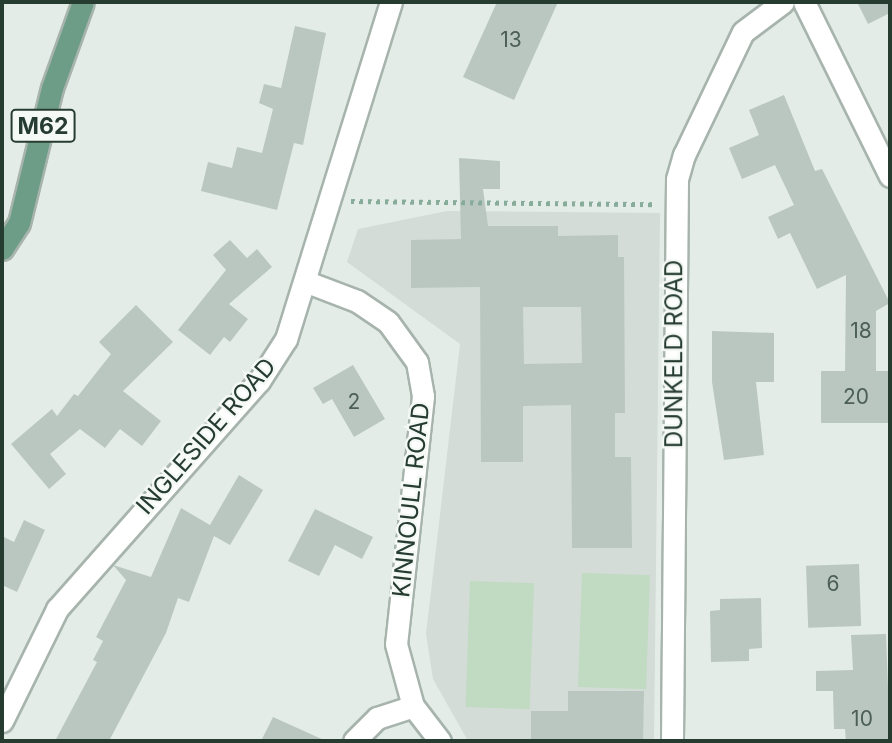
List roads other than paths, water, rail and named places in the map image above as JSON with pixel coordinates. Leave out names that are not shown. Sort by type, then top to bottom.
[{"type":"main road","name":"M62","points":[[2,249],[19,223],[52,88],[83,2]]},
{"type":"street","name":"INGLESIDE ROAD","points":[[2,721],[57,609],[260,381],[286,340],[307,282],[391,2]]},
{"type":"street","name":"DUNKELD ROAD","points":[[672,741],[677,179],[689,143],[743,32],[783,2]]},
{"type":"street","points":[[804,2],[890,176]]},
{"type":"street","name":"KINNOULL ROAD","points":[[307,282],[357,301],[388,322],[417,362],[424,396],[396,624],[399,665],[413,706],[440,741]]},
{"type":"street","points":[[354,741],[377,718],[413,706]]}]
